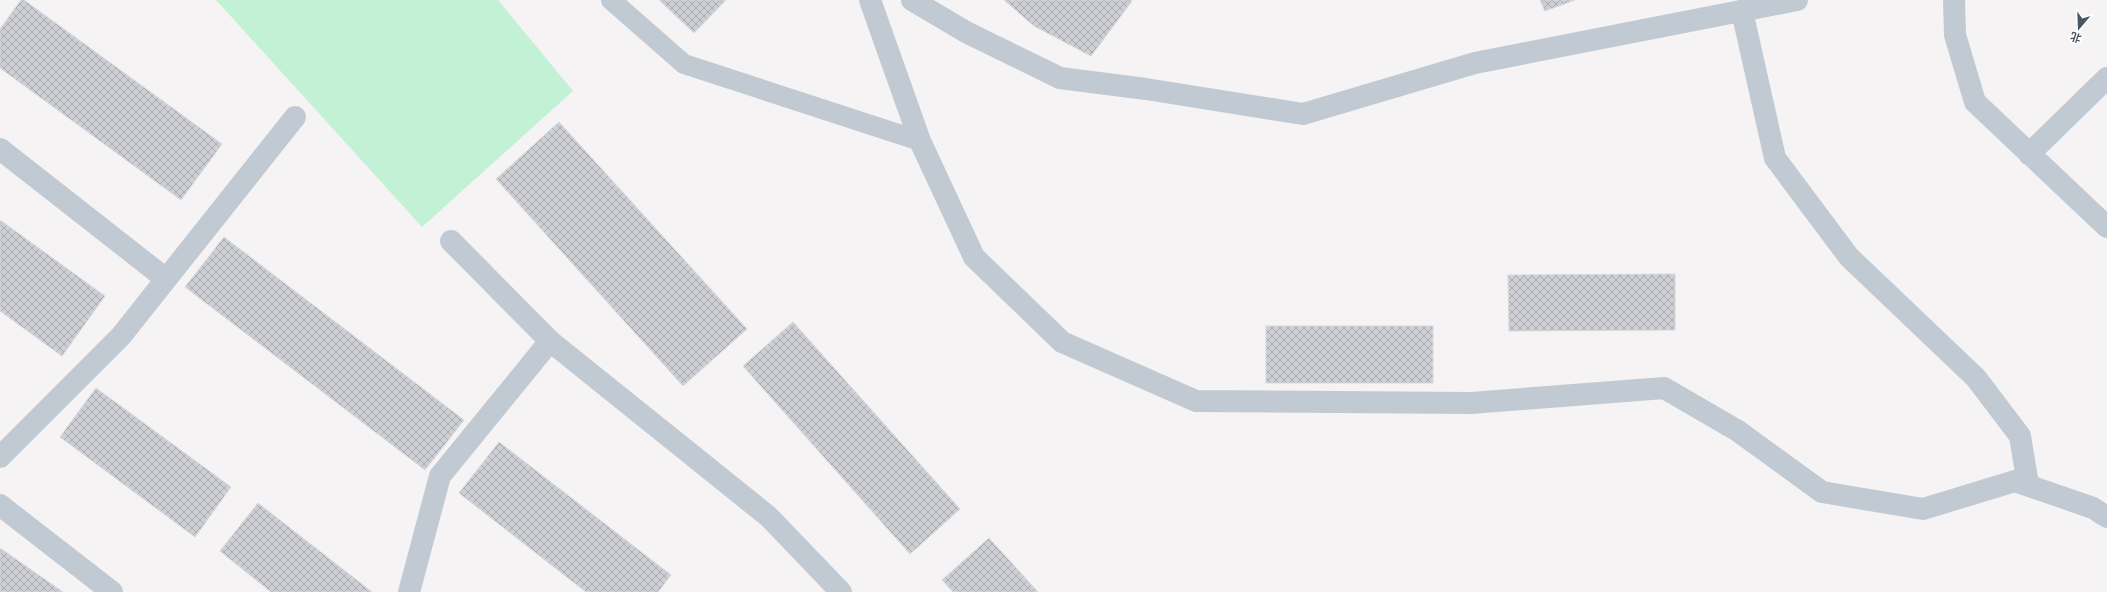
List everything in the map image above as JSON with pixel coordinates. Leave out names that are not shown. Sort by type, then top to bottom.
[{"type":"street","points":[[870,0],[920,141],[974,257],[1062,342],[1196,401],[1471,403],[1664,388],[1738,431],[1822,492],[1923,509],[2015,481],[2093,508],[2107,516]]},
{"type":"street","points":[[912,0],[966,32],[1060,78],[1146,89],[1303,114],[1475,63],[1797,0]]},
{"type":"street","points":[[1954,0],[1955,35],[1975,102],[2107,227]]},
{"type":"street","points":[[1742,11],[1775,158],[1849,257],[1976,378],[2020,436],[2028,486]]},
{"type":"street","points":[[2029,154],[2107,78]]},
{"type":"street","points":[[0,457],[121,336],[295,117]]},
{"type":"street","points":[[0,149],[166,279]]},
{"type":"street","points":[[451,241],[550,341],[769,517],[841,592]]},
{"type":"street","points":[[409,592],[440,476],[550,341]]},
{"type":"street","points":[[0,505],[104,590]]},
{"type":"lane","points":[[611,0],[684,64],[920,141]]},
{"type":"green space","points":[[216,0],[498,0],[573,91],[422,227]]},
{"type":"building","points":[[21,0],[24,0],[222,144],[181,200],[0,68],[0,29]]},
{"type":"building","points":[[659,0],[726,0],[694,33]]},
{"type":"building","points":[[1004,0],[1132,1],[1091,56],[1034,26]]},
{"type":"building","points":[[1540,0],[1575,0],[1545,11]]},
{"type":"building","points":[[559,122],[747,329],[683,386],[496,179]]},
{"type":"building","points":[[0,220],[105,296],[62,356],[0,311]]},
{"type":"building","points":[[224,237],[464,420],[425,470],[185,287]]},
{"type":"building","points":[[1675,274],[1675,330],[1509,331],[1508,275]]},
{"type":"building","points":[[793,322],[960,509],[910,554],[743,366]]},
{"type":"building","points":[[1266,326],[1433,326],[1433,383],[1266,383]]},
{"type":"building","points":[[96,388],[231,487],[195,537],[60,437]]},
{"type":"building","points":[[499,442],[671,575],[658,592],[586,592],[459,493]]},
{"type":"building","points":[[258,503],[372,592],[271,592],[220,551]]},
{"type":"building","points":[[989,538],[1038,592],[953,592],[942,580]]},
{"type":"building","points":[[0,548],[63,592],[0,592]]}]
